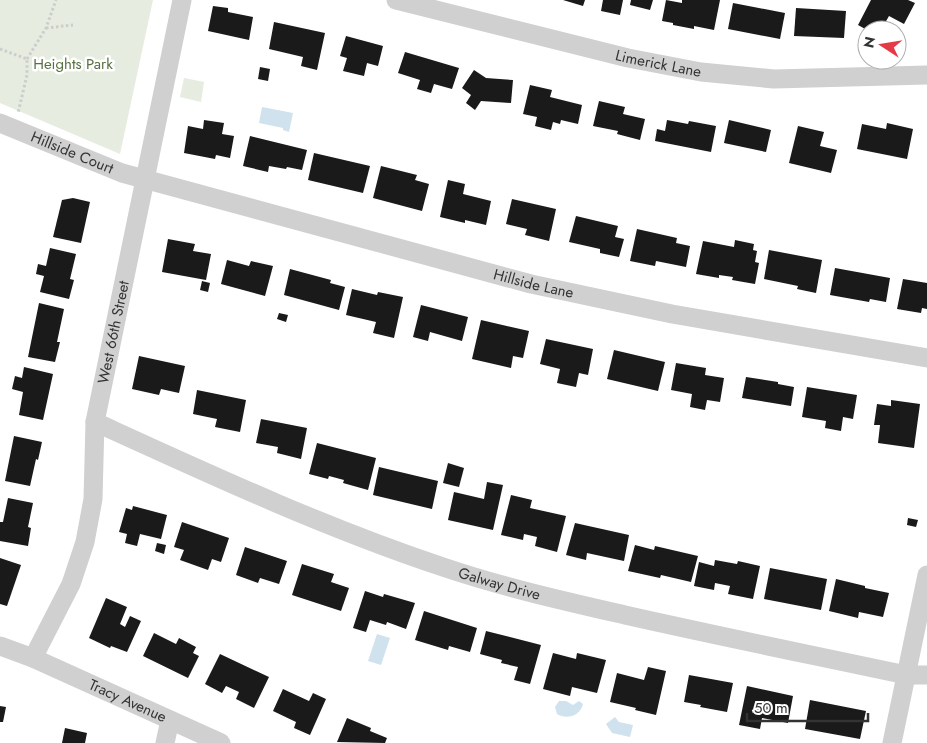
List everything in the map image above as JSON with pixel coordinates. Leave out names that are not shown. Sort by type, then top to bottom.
[{"type":"street","name":"West 66th Street","points":[[33,658],[71,584],[85,542],[93,499],[95,422],[182,0]]},
{"type":"street","name":"Limerick Lane","points":[[396,0],[441,6],[628,58],[701,72],[774,79],[927,75]]},
{"type":"street","name":"Hillside Court","points":[[7,125],[122,174],[145,180]]},
{"type":"street","name":"Hillside Lane","points":[[145,180],[531,284],[672,314],[927,358]]},
{"type":"street","name":"Galway Drive","points":[[95,422],[240,488],[332,527],[444,568],[549,598],[906,675],[927,675]]},
{"type":"street","points":[[892,743],[927,576]]},
{"type":"street","points":[[0,646],[33,658]]},
{"type":"street","name":"Tracy Avenue","points":[[33,658],[221,743]]},
{"type":"street","points":[[165,743],[170,720]]},
{"type":"path","points":[[7,125],[27,75],[27,59],[46,28],[56,0]]},
{"type":"path","points":[[46,28],[73,25]]},
{"type":"path","points":[[0,50],[27,59]]},
{"type":"green space","name":"Heights Park","points":[[0,0],[153,0],[120,154],[0,103]]},
{"type":"green space","points":[[184,78],[204,82],[201,102],[180,97]]},
{"type":"water","points":[[262,107],[293,113],[289,132],[283,130],[283,128],[259,123]]},
{"type":"water","points":[[377,634],[390,638],[381,665],[368,661]]},
{"type":"water","points":[[559,701],[566,701],[573,705],[579,701],[583,704],[576,714],[565,717],[557,714],[555,707]]},
{"type":"water","points":[[615,717],[619,722],[633,725],[630,737],[612,733],[606,724]]},
{"type":"building","points":[[563,0],[585,0],[583,6]]},
{"type":"building","points":[[603,0],[623,0],[620,15],[601,11]]},
{"type":"building","points":[[631,0],[653,0],[650,10],[630,5]]},
{"type":"building","points":[[666,0],[682,3],[682,0],[720,0],[714,30],[694,26],[694,29],[662,21]]},
{"type":"building","points":[[871,0],[908,0],[915,3],[906,20],[896,20],[889,16],[887,20],[861,20]]},
{"type":"building","points":[[733,3],[785,13],[780,39],[728,29]]},
{"type":"building","points":[[213,6],[228,8],[228,12],[253,17],[249,40],[208,31]]},
{"type":"building","points":[[796,8],[846,11],[844,38],[794,36]]},
{"type":"building","points":[[274,22],[325,33],[317,70],[301,66],[303,57],[269,49]]},
{"type":"building","points":[[346,36],[383,46],[378,66],[367,63],[364,76],[343,71],[347,58],[340,56]]},
{"type":"building","points":[[405,52],[459,68],[452,89],[434,84],[431,93],[417,89],[420,80],[398,73]]},
{"type":"building","points":[[260,67],[270,69],[268,81],[258,79]]},
{"type":"building","points":[[474,70],[486,78],[513,80],[511,103],[481,101],[475,110],[466,103],[471,95],[462,88]]},
{"type":"building","points":[[530,85],[552,90],[550,97],[582,105],[578,124],[561,120],[560,124],[553,122],[551,130],[535,126],[537,117],[523,114]]},
{"type":"building","points":[[599,101],[625,107],[623,114],[645,119],[640,140],[617,134],[618,131],[593,126]]},
{"type":"building","points":[[204,120],[224,123],[222,134],[234,136],[230,158],[216,155],[215,159],[184,153],[188,126],[203,129]]},
{"type":"building","points":[[667,120],[688,124],[689,121],[716,126],[711,152],[655,141],[657,129],[665,131]]},
{"type":"building","points":[[729,120],[771,130],[766,152],[724,143]]},
{"type":"building","points":[[887,123],[913,129],[907,159],[857,149],[862,124],[886,129]]},
{"type":"building","points":[[798,126],[824,132],[820,146],[837,150],[831,173],[789,163]]},
{"type":"building","points":[[250,136],[307,150],[302,170],[269,166],[268,172],[243,166]]},
{"type":"building","points":[[314,153],[370,166],[363,193],[308,180]]},
{"type":"building","points":[[381,166],[417,175],[415,180],[429,184],[422,211],[373,198]]},
{"type":"building","points":[[448,180],[465,184],[463,194],[491,201],[486,225],[465,220],[465,223],[440,217]]},
{"type":"building","points":[[73,198],[90,202],[81,243],[53,237],[62,200]]},
{"type":"building","points":[[512,199],[556,209],[549,241],[525,235],[527,229],[506,224]]},
{"type":"building","points":[[576,216],[618,226],[615,237],[624,239],[619,257],[600,253],[600,249],[569,242]]},
{"type":"building","points":[[637,229],[677,238],[676,243],[690,246],[686,267],[656,261],[655,266],[630,261]]},
{"type":"building","points":[[168,239],[195,244],[193,251],[211,254],[206,280],[162,272]]},
{"type":"building","points":[[735,240],[754,244],[753,250],[757,251],[755,262],[759,263],[755,284],[732,280],[733,277],[719,275],[719,278],[696,274],[703,241],[734,247]]},
{"type":"building","points":[[50,248],[76,254],[70,279],[74,280],[69,299],[40,292],[44,276],[36,274],[38,264],[46,266]]},
{"type":"building","points":[[769,250],[822,260],[816,293],[797,289],[798,286],[764,279]]},
{"type":"building","points":[[227,260],[249,266],[251,261],[273,266],[265,296],[221,284]]},
{"type":"building","points":[[835,268],[890,278],[886,302],[870,299],[869,302],[830,295]]},
{"type":"building","points":[[290,269],[331,280],[330,283],[345,287],[339,310],[284,295]]},
{"type":"building","points":[[903,279],[927,283],[927,309],[922,308],[921,313],[897,309]]},
{"type":"building","points":[[202,281],[210,283],[208,292],[200,290]]},
{"type":"building","points":[[352,289],[377,295],[378,292],[403,297],[394,338],[373,333],[376,322],[346,315]]},
{"type":"building","points":[[39,303],[64,309],[57,342],[60,342],[55,362],[28,357]]},
{"type":"building","points":[[421,305],[468,317],[462,341],[430,332],[428,341],[413,337]]},
{"type":"building","points":[[279,313],[288,315],[286,322],[277,319]]},
{"type":"building","points":[[481,320],[529,331],[523,358],[513,356],[511,368],[472,359]]},
{"type":"building","points":[[546,339],[593,349],[588,375],[579,373],[576,387],[557,383],[560,369],[540,364]]},
{"type":"building","points":[[614,350],[665,362],[658,391],[607,379]]},
{"type":"building","points":[[139,356],[185,366],[179,393],[161,389],[159,395],[132,389]]},
{"type":"building","points":[[676,363],[706,368],[705,375],[724,378],[720,402],[707,400],[705,410],[690,407],[692,394],[671,390]]},
{"type":"building","points":[[24,367],[53,374],[43,420],[19,415],[23,392],[12,389],[15,376],[22,378]]},
{"type":"building","points":[[746,377],[778,382],[778,384],[794,387],[791,406],[742,398]]},
{"type":"building","points":[[807,387],[857,395],[853,419],[843,417],[841,431],[825,428],[826,421],[802,417]]},
{"type":"building","points":[[197,390],[246,400],[240,432],[215,427],[217,419],[193,414]]},
{"type":"building","points":[[891,400],[920,404],[914,448],[878,443],[880,425],[874,425],[877,404],[891,406]]},
{"type":"building","points":[[261,419],[307,428],[301,459],[277,453],[278,447],[256,443]]},
{"type":"building","points":[[14,436],[42,442],[30,486],[5,481]]},
{"type":"building","points":[[317,443],[376,458],[368,490],[343,483],[344,480],[329,476],[328,479],[309,474]]},
{"type":"building","points":[[448,463],[464,468],[459,487],[443,483]]},
{"type":"building","points":[[379,467],[438,481],[432,509],[373,495]]},
{"type":"building","points":[[487,482],[503,485],[493,530],[448,520],[454,492],[484,499]]},
{"type":"building","points":[[511,495],[532,500],[530,508],[566,516],[557,552],[535,546],[537,537],[524,534],[523,540],[501,535]]},
{"type":"building","points":[[8,498],[33,503],[28,527],[31,528],[28,546],[0,541],[0,522],[3,522]]},
{"type":"building","points":[[133,506],[167,515],[161,539],[140,534],[137,546],[125,543],[127,534],[119,532],[126,508],[132,510]]},
{"type":"building","points":[[908,518],[918,520],[916,527],[907,525]]},
{"type":"building","points":[[182,522],[229,538],[221,562],[212,559],[208,570],[180,560],[184,550],[174,547]]},
{"type":"building","points":[[575,523],[629,535],[624,561],[587,553],[586,560],[566,555]]},
{"type":"building","points":[[157,543],[166,545],[164,554],[155,551]]},
{"type":"building","points":[[635,545],[654,550],[655,546],[698,556],[691,582],[661,575],[660,578],[628,571]]},
{"type":"building","points":[[245,547],[287,561],[279,584],[260,578],[258,583],[236,575]]},
{"type":"building","points":[[0,558],[21,565],[7,606],[0,604]]},
{"type":"building","points":[[715,560],[737,564],[738,561],[760,566],[753,599],[728,594],[730,586],[715,583],[714,590],[694,586],[699,562],[714,566]]},
{"type":"building","points":[[302,564],[334,574],[331,582],[349,588],[341,611],[292,595]]},
{"type":"building","points":[[770,568],[827,579],[821,610],[764,599]]},
{"type":"building","points":[[836,579],[889,593],[883,617],[859,612],[858,618],[829,611]]},
{"type":"building","points":[[365,591],[383,597],[384,594],[415,603],[406,629],[387,622],[386,625],[370,620],[366,632],[353,628]]},
{"type":"building","points":[[106,598],[127,607],[120,624],[125,627],[130,616],[141,621],[127,652],[111,646],[110,648],[89,638]]},
{"type":"building","points":[[424,611],[477,628],[470,652],[449,646],[448,650],[415,640]]},
{"type":"building","points":[[486,631],[541,645],[530,684],[514,680],[518,667],[501,663],[502,660],[480,654]]},
{"type":"building","points":[[154,633],[176,644],[179,638],[196,647],[193,653],[199,656],[188,678],[143,656]]},
{"type":"building","points":[[553,653],[576,659],[577,653],[606,660],[597,693],[572,687],[570,696],[543,689]]},
{"type":"building","points":[[220,654],[269,677],[254,708],[236,699],[239,692],[226,686],[222,693],[205,684]]},
{"type":"building","points":[[648,667],[666,671],[656,715],[610,702],[617,673],[644,680]]},
{"type":"building","points":[[689,675],[733,683],[727,712],[684,702]]},
{"type":"building","points":[[747,686],[793,696],[788,723],[762,718],[760,729],[739,725]]},
{"type":"building","points":[[283,689],[309,701],[313,693],[326,699],[310,735],[294,728],[296,722],[273,711]]},
{"type":"building","points":[[810,700],[866,711],[860,739],[805,729]]},
{"type":"building","points":[[0,706],[6,707],[3,722],[0,722]]},
{"type":"building","points":[[347,718],[371,728],[370,731],[387,738],[385,743],[337,742]]},
{"type":"building","points":[[65,728],[87,733],[85,743],[62,743]]}]
